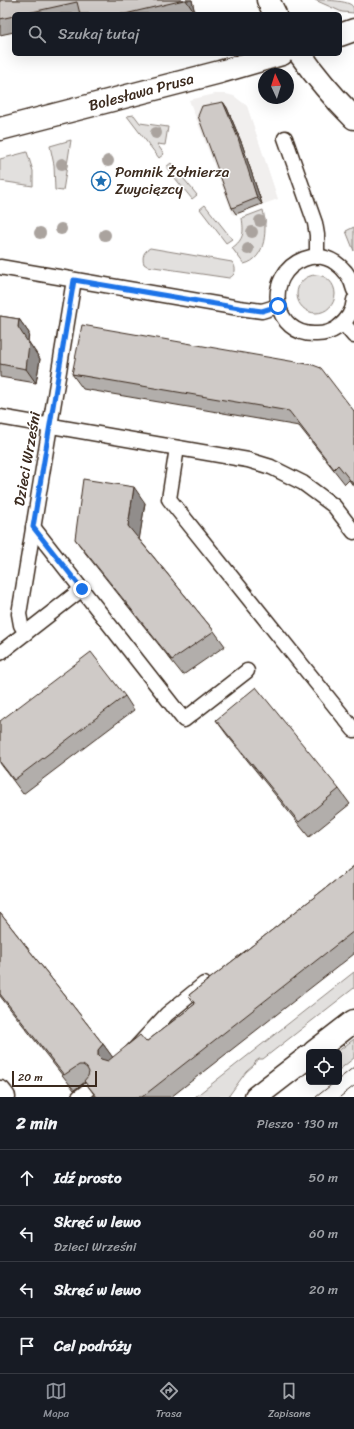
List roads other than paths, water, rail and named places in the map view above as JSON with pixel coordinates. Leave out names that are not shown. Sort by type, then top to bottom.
[{"type":"street","points":[[268,0],[274,12]]},
{"type":"street","points":[[342,34],[354,30]]},
{"type":"street","name":"Bolesława Prusa","points":[[0,129],[220,72],[275,56]]},
{"type":"street","points":[[301,56],[320,81],[354,118]]},
{"type":"street","points":[[318,1049],[354,1021]]},
{"type":"street","points":[[256,1097],[306,1058]]},
{"type":"street","points":[[0,1092],[4,1097]]},
{"type":"lane","points":[[285,138],[314,223],[317,235],[317,257]]},
{"type":"lane","points":[[354,290],[352,282],[346,272],[338,264],[328,259],[317,257],[306,258],[295,263],[286,271],[280,280],[277,293],[278,306],[283,317],[300,332],[312,334],[323,334],[334,330],[343,323],[350,314],[354,300]]},
{"type":"lane","points":[[0,268],[239,308],[262,311],[278,306]]},
{"type":"lane","name":"Dzieci Wrześni","points":[[26,633],[21,625],[19,614],[74,280]]},
{"type":"lane","points":[[343,323],[354,336]]},
{"type":"lane","points":[[0,417],[248,460],[271,467],[303,482],[334,506],[354,532]]},
{"type":"lane","points":[[177,448],[169,499],[354,730]]},
{"type":"lane","points":[[33,527],[184,720],[247,671]]},
{"type":"lane","points":[[0,653],[82,589]]},
{"type":"lane","points":[[121,1064],[167,1014],[212,978]]},
{"type":"lane","points":[[79,1097],[91,1088]]},
{"type":"tram line","points":[[342,1077],[354,1067]]},
{"type":"tram line","points":[[316,1097],[331,1085]]},
{"type":"tram line","points":[[340,1097],[354,1086]]},
{"type":"place","name":"Pomnik Żołnierza Zwycięzcy","points":[[101,181]]}]
